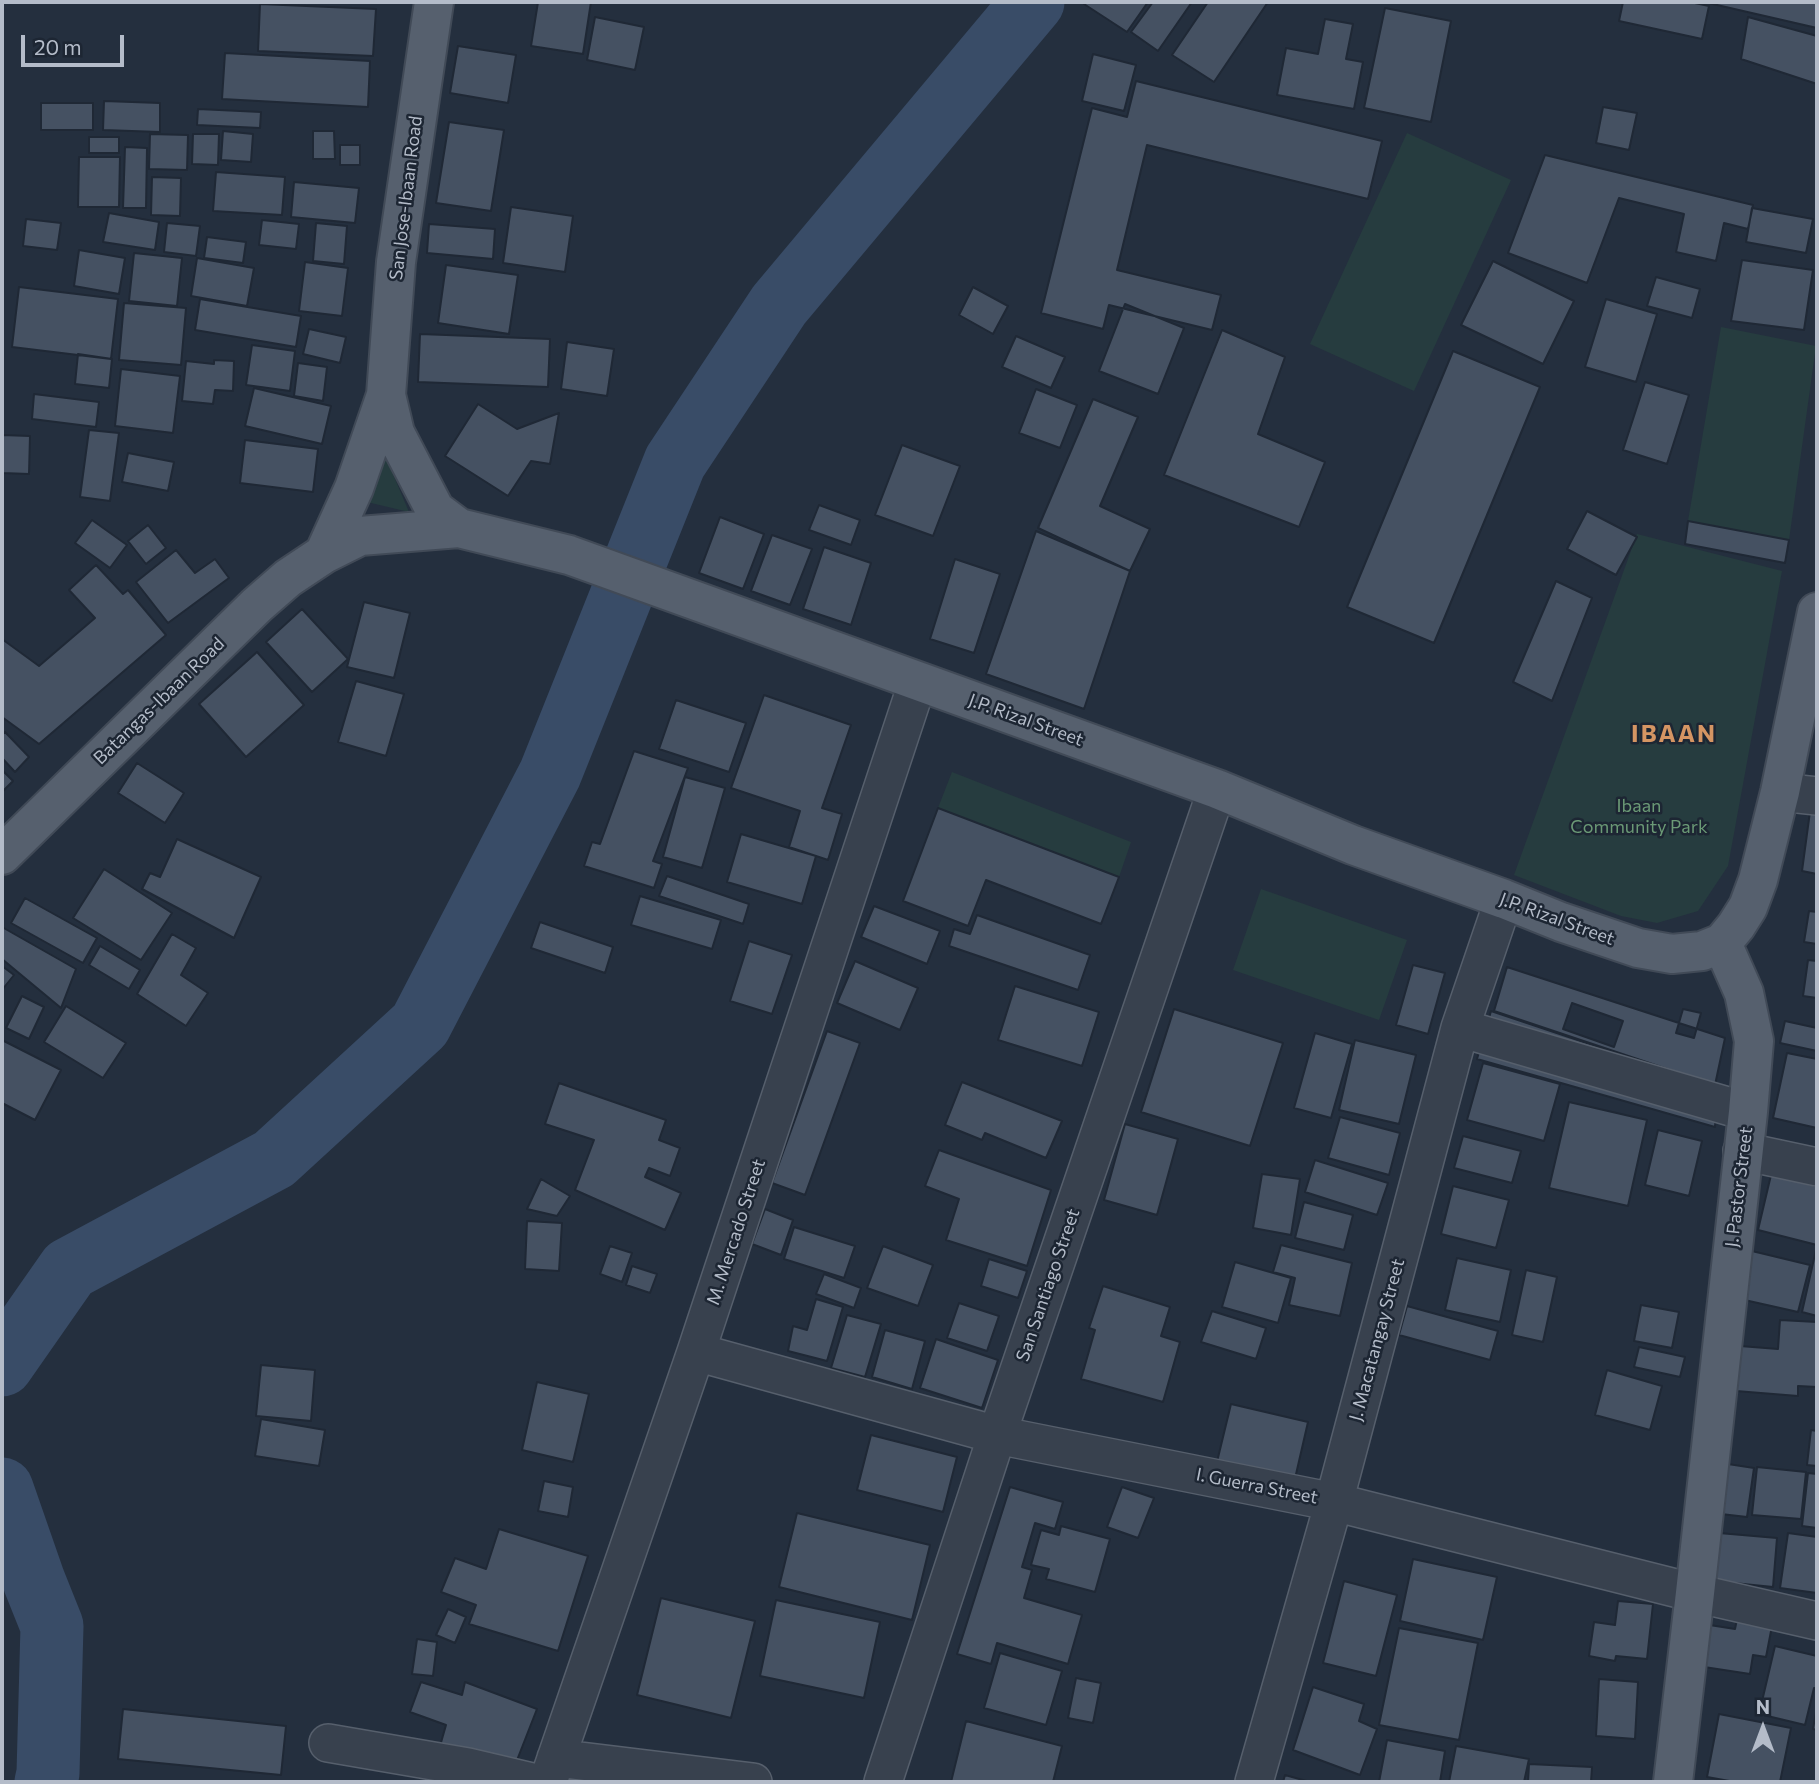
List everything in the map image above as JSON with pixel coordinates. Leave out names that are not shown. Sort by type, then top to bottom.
[{"type":"main road","name":"San Jose-Ibaan Road","points":[[324,554],[354,488],[386,395],[396,262],[434,2]]},
{"type":"main road","name":"San Jose-Ibaan Road","points":[[386,395],[395,433],[435,510],[459,528]]},
{"type":"main road","name":"J.P. Rizal Street","points":[[324,554],[360,536],[459,528],[569,555],[1217,789],[1353,845],[1638,948],[1672,954],[1702,951],[1722,943]]},
{"type":"main road","name":"Batangas-Ibaan Road","points":[[2,855],[257,605],[288,578],[324,554]]},
{"type":"main road","points":[[1722,943],[1748,907],[1799,794],[1817,612]]},
{"type":"main road","name":"J. Pastor Street","points":[[1672,1782],[1754,1041],[1744,993],[1722,943]]},
{"type":"street","name":"M. Mercado Street","points":[[545,1774],[696,1352],[918,681]]},
{"type":"street","name":"San Santiago Street","points":[[883,1782],[997,1435],[1217,789]]},
{"type":"street","name":"J. Macatangay Street","points":[[1254,1782],[1334,1502],[1460,1028],[1504,899]]},
{"type":"street","points":[[1460,1028],[1748,1112]]},
{"type":"street","points":[[1742,1151],[1817,1167]]},
{"type":"street","name":"I. Guerra Street","points":[[696,1352],[997,1435],[1334,1502],[1817,1621]]},
{"type":"street","points":[[328,1743],[468,1767],[545,1774],[753,1782]]},
{"type":"green space","points":[[1407,133],[1511,180],[1414,391],[1310,344]]},
{"type":"green space","points":[[1721,327],[1816,346],[1789,540],[1688,521]]},
{"type":"green space","points":[[381,460],[387,460],[409,512],[367,502]]},
{"type":"green space","name":"Ibaan Community Park","points":[[1637,534],[1782,571],[1728,866],[1698,911],[1657,923],[1621,916],[1514,875]]},
{"type":"green space","points":[[952,772],[1131,842],[1119,877],[938,808]]},
{"type":"green space","points":[[1261,889],[1407,940],[1379,1020],[1233,970]]},
{"type":"building","points":[[538,2],[591,2],[583,54],[531,46]]},
{"type":"building","points":[[1148,2],[1127,32],[1084,4]]},
{"type":"building","points":[[1153,2],[1192,2],[1158,51],[1131,32]]},
{"type":"building","points":[[1208,2],[1268,2],[1214,82],[1172,55]]},
{"type":"building","points":[[1623,2],[1690,2],[1709,6],[1702,39],[1619,21]]},
{"type":"building","points":[[1704,2],[1817,2],[1817,28]]},
{"type":"building","points":[[260,4],[376,9],[373,56],[258,51]]},
{"type":"building","points":[[1385,8],[1451,21],[1431,122],[1364,108]]},
{"type":"building","points":[[595,17],[644,27],[635,70],[587,60]]},
{"type":"building","points":[[1748,17],[1817,36],[1817,84],[1741,59]]},
{"type":"building","points":[[1325,19],[1353,24],[1346,59],[1363,62],[1354,109],[1277,95],[1286,48],[1318,54]]},
{"type":"building","points":[[458,46],[516,55],[508,103],[450,93]]},
{"type":"building","points":[[225,53],[370,61],[368,107],[222,99]]},
{"type":"building","points":[[1093,54],[1136,65],[1124,111],[1082,101]]},
{"type":"building","points":[[1136,81],[1382,141],[1368,199],[1147,145],[1117,270],[1221,295],[1212,330],[1109,305],[1103,329],[1041,313],[1092,108],[1127,117]]},
{"type":"building","points":[[104,101],[160,103],[160,132],[103,130]]},
{"type":"building","points":[[41,103],[93,103],[93,130],[41,130]]},
{"type":"building","points":[[1603,107],[1637,113],[1629,150],[1596,143]]},
{"type":"building","points":[[198,109],[261,112],[260,128],[197,125]]},
{"type":"building","points":[[449,122],[504,130],[491,211],[436,203]]},
{"type":"building","points":[[223,131],[253,134],[251,162],[221,160]]},
{"type":"building","points":[[313,131],[334,131],[335,159],[313,159]]},
{"type":"building","points":[[150,134],[188,135],[187,170],[149,169]]},
{"type":"building","points":[[193,134],[219,134],[218,165],[192,164]]},
{"type":"building","points":[[89,137],[119,137],[119,153],[89,153]]},
{"type":"building","points":[[340,145],[360,145],[360,165],[340,165]]},
{"type":"building","points":[[125,147],[147,148],[146,208],[123,208]]},
{"type":"building","points":[[1545,155],[1753,205],[1748,229],[1724,223],[1716,261],[1676,252],[1684,214],[1619,198],[1587,283],[1508,253]]},
{"type":"building","points":[[79,157],[120,157],[119,207],[78,207]]},
{"type":"building","points":[[216,172],[285,177],[282,215],[213,211]]},
{"type":"building","points":[[152,177],[181,178],[180,216],[151,215]]},
{"type":"building","points":[[294,182],[359,188],[355,223],[291,217]]},
{"type":"building","points":[[511,207],[573,216],[565,272],[503,263]]},
{"type":"building","points":[[1752,208],[1813,219],[1806,253],[1746,242]]},
{"type":"building","points":[[109,213],[159,222],[155,250],[103,242]]},
{"type":"building","points":[[26,219],[61,223],[57,250],[23,246]]},
{"type":"building","points":[[262,220],[299,224],[296,249],[259,245]]},
{"type":"building","points":[[167,223],[200,226],[196,256],[164,252]]},
{"type":"building","points":[[316,223],[347,226],[344,264],[313,261]]},
{"type":"building","points":[[429,224],[495,229],[493,259],[427,253]]},
{"type":"building","points":[[207,237],[246,242],[243,263],[204,258]]},
{"type":"building","points":[[79,250],[125,258],[119,294],[74,286]]},
{"type":"building","points":[[134,253],[182,258],[177,306],[129,301]]},
{"type":"building","points":[[197,258],[254,268],[247,306],[191,296]]},
{"type":"building","points":[[1742,260],[1813,270],[1804,330],[1731,321]]},
{"type":"building","points":[[1493,261],[1574,301],[1543,364],[1461,325]]},
{"type":"building","points":[[305,262],[348,268],[342,316],[299,311]]},
{"type":"building","points":[[446,265],[518,275],[509,334],[438,323]]},
{"type":"building","points":[[1656,277],[1700,289],[1692,318],[1647,306]]},
{"type":"building","points":[[19,287],[118,299],[111,359],[12,347]]},
{"type":"building","points":[[973,287],[1008,306],[993,334],[959,315]]},
{"type":"building","points":[[200,299],[301,316],[296,347],[195,330]]},
{"type":"building","points":[[1606,299],[1657,314],[1636,382],[1585,367]]},
{"type":"building","points":[[124,303],[186,308],[181,365],[119,360]]},
{"type":"building","points":[[1125,304],[1184,328],[1158,394],[1099,371]]},
{"type":"building","points":[[309,329],[346,337],[340,363],[303,354]]},
{"type":"building","points":[[1222,330],[1285,357],[1258,434],[1325,462],[1299,527],[1164,475]]},
{"type":"building","points":[[420,334],[550,339],[548,387],[418,382]]},
{"type":"building","points":[[1016,336],[1065,357],[1051,388],[1002,367]]},
{"type":"building","points":[[567,342],[614,349],[607,396],[561,389]]},
{"type":"building","points":[[252,345],[295,351],[290,391],[246,385]]},
{"type":"building","points":[[1453,351],[1540,387],[1434,643],[1347,607]]},
{"type":"building","points":[[78,354],[112,359],[109,388],[75,384]]},
{"type":"building","points":[[214,360],[234,361],[233,391],[215,390],[213,404],[182,401],[186,361],[214,364]]},
{"type":"building","points":[[298,363],[327,367],[323,401],[294,396]]},
{"type":"building","points":[[121,369],[180,376],[173,433],[115,426]]},
{"type":"building","points":[[1645,382],[1689,395],[1667,464],[1623,450]]},
{"type":"building","points":[[254,388],[331,406],[322,444],[245,426]]},
{"type":"building","points":[[1036,389],[1077,405],[1060,448],[1019,433]]},
{"type":"building","points":[[34,394],[99,402],[96,427],[32,419]]},
{"type":"building","points":[[1093,399],[1138,417],[1100,506],[1150,529],[1130,571],[1038,528]]},
{"type":"building","points":[[478,404],[517,429],[559,413],[550,464],[531,461],[508,496],[445,456]]},
{"type":"building","points":[[89,430],[119,433],[110,501],[80,497]]},
{"type":"building","points":[[2,435],[30,436],[29,474],[2,473]]},
{"type":"building","points":[[245,440],[318,449],[313,492],[240,483]]},
{"type":"building","points":[[902,445],[960,466],[933,536],[875,515]]},
{"type":"building","points":[[128,453],[174,462],[168,491],[122,482]]},
{"type":"building","points":[[819,505],[860,520],[851,545],[809,530]]},
{"type":"building","points":[[1587,511],[1637,537],[1616,575],[1567,549]]},
{"type":"building","points":[[720,517],[764,534],[743,589],[699,573]]},
{"type":"building","points":[[92,520],[127,545],[110,568],[75,543]]},
{"type":"building","points":[[1688,521],[1789,540],[1785,563],[1685,544]]},
{"type":"building","points":[[148,525],[166,548],[146,564],[128,541]]},
{"type":"building","points":[[1036,531],[1130,571],[1084,709],[986,674]]},
{"type":"building","points":[[772,535],[812,549],[790,605],[751,591]]},
{"type":"building","points":[[824,547],[871,563],[851,625],[803,609]]},
{"type":"building","points":[[176,550],[195,573],[215,559],[229,578],[168,623],[136,582]]},
{"type":"building","points":[[955,559],[1000,574],[974,653],[930,639]]},
{"type":"building","points":[[96,565],[123,594],[128,590],[166,635],[39,744],[2,717],[2,639],[39,666],[95,618],[69,590]]},
{"type":"building","points":[[1556,581],[1592,598],[1552,701],[1513,682]]},
{"type":"building","points":[[364,602],[410,613],[394,678],[347,667]]},
{"type":"building","points":[[302,609],[348,659],[312,692],[266,642]]},
{"type":"building","points":[[257,652],[304,705],[246,757],[199,704]]},
{"type":"building","points":[[356,681],[404,694],[386,756],[338,742]]},
{"type":"building","points":[[764,695],[851,725],[822,808],[842,814],[828,860],[789,847],[800,811],[731,788]]},
{"type":"building","points":[[676,700],[746,723],[729,772],[659,749]]},
{"type":"building","points":[[5,732],[29,757],[15,772],[2,758],[2,735]]},
{"type":"building","points":[[634,751],[688,768],[653,861],[662,864],[654,888],[584,866],[592,842],[600,844]]},
{"type":"building","points":[[137,763],[184,793],[165,823],[118,793]]},
{"type":"building","points":[[2,770],[13,781],[2,792]]},
{"type":"building","points":[[685,777],[725,788],[702,868],[663,857]]},
{"type":"building","points":[[1811,804],[1817,805],[1817,874],[1802,871]]},
{"type":"building","points":[[938,808],[1119,877],[1101,924],[986,880],[968,926],[903,901]]},
{"type":"building","points":[[741,834],[816,856],[802,904],[727,882]]},
{"type":"building","points":[[177,839],[261,877],[234,938],[142,889],[150,873],[160,877]]},
{"type":"building","points":[[104,869],[172,913],[141,960],[73,918]]},
{"type":"building","points":[[667,876],[749,904],[743,924],[659,896]]},
{"type":"building","points":[[640,896],[721,920],[712,949],[631,925]]},
{"type":"building","points":[[25,898],[97,938],[83,963],[11,923]]},
{"type":"building","points":[[874,906],[940,931],[927,964],[861,937]]},
{"type":"building","points":[[1809,911],[1817,912],[1817,944],[1804,942]]},
{"type":"building","points":[[977,915],[1090,955],[1078,990],[949,946],[954,929],[970,934]]},
{"type":"building","points":[[540,922],[613,947],[605,973],[531,948]]},
{"type":"building","points":[[2,927],[76,969],[61,1008],[2,959]]},
{"type":"building","points":[[172,934],[196,948],[181,975],[208,993],[186,1026],[137,994]]},
{"type":"building","points":[[749,941],[792,955],[772,1014],[730,1001]]},
{"type":"building","points":[[100,946],[140,970],[129,989],[89,965]]},
{"type":"building","points":[[1808,960],[1817,961],[1817,998],[1803,996]]},
{"type":"building","points":[[855,961],[918,988],[900,1030],[837,1003]]},
{"type":"building","points":[[1413,965],[1445,973],[1428,1034],[1396,1025]]},
{"type":"building","points":[[2,966],[14,975],[2,990]]},
{"type":"building","points":[[1507,967],[1725,1038],[1715,1085],[1494,1011]]},
{"type":"building","points":[[1015,986],[1099,1012],[1082,1066],[998,1040]]},
{"type":"building","points":[[22,996],[44,1007],[29,1039],[6,1028]]},
{"type":"building","points":[[1572,1003],[1623,1021],[1614,1047],[1563,1029]]},
{"type":"building","points":[[66,1006],[126,1043],[103,1078],[44,1042]]},
{"type":"building","points":[[1174,1009],[1283,1043],[1250,1146],[1141,1112]]},
{"type":"building","points":[[1683,1009],[1701,1013],[1694,1038],[1676,1033]]},
{"type":"building","points":[[1491,1011],[1718,1087],[1715,1127],[1477,1059]]},
{"type":"building","points":[[1785,1021],[1817,1028],[1817,1051],[1780,1043]]},
{"type":"building","points":[[827,1031],[860,1043],[805,1195],[772,1183]]},
{"type":"building","points":[[1315,1033],[1352,1044],[1331,1118],[1294,1108]]},
{"type":"building","points":[[2,1040],[61,1070],[35,1120],[2,1103]]},
{"type":"building","points":[[1355,1040],[1416,1055],[1399,1124],[1339,1110]]},
{"type":"building","points":[[1787,1053],[1817,1059],[1817,1128],[1773,1118]]},
{"type":"building","points":[[1483,1063],[1560,1084],[1544,1141],[1467,1120]]},
{"type":"building","points":[[962,1082],[1062,1121],[1046,1158],[985,1133],[982,1140],[945,1125]]},
{"type":"building","points":[[559,1083],[666,1120],[659,1140],[680,1148],[670,1176],[649,1168],[645,1177],[681,1193],[665,1230],[575,1190],[594,1140],[545,1124]]},
{"type":"building","points":[[1569,1102],[1647,1120],[1628,1206],[1549,1188]]},
{"type":"building","points":[[1340,1117],[1400,1133],[1389,1175],[1328,1158]]},
{"type":"building","points":[[1125,1124],[1178,1139],[1157,1215],[1104,1200]]},
{"type":"building","points":[[1658,1130],[1702,1141],[1689,1196],[1645,1185]]},
{"type":"building","points":[[1463,1136],[1521,1151],[1512,1183],[1454,1168]]},
{"type":"building","points":[[939,1150],[1051,1190],[1027,1266],[946,1240],[959,1199],[925,1186]]},
{"type":"building","points":[[1315,1160],[1388,1183],[1377,1215],[1305,1192]]},
{"type":"building","points":[[1262,1174],[1300,1179],[1291,1235],[1253,1228]]},
{"type":"building","points":[[1771,1175],[1817,1186],[1817,1245],[1758,1230]]},
{"type":"building","points":[[541,1179],[570,1196],[557,1216],[527,1209]]},
{"type":"building","points":[[1453,1186],[1509,1200],[1496,1248],[1441,1234]]},
{"type":"building","points":[[1304,1202],[1353,1215],[1344,1250],[1295,1238]]},
{"type":"building","points":[[765,1209],[793,1220],[781,1255],[752,1244]]},
{"type":"building","points":[[527,1221],[562,1223],[559,1271],[525,1269]]},
{"type":"building","points":[[794,1227],[855,1246],[844,1278],[784,1259]]},
{"type":"building","points":[[1281,1245],[1352,1263],[1340,1316],[1289,1305],[1295,1278],[1273,1272]]},
{"type":"building","points":[[610,1246],[632,1253],[622,1282],[600,1274]]},
{"type":"building","points":[[883,1246],[933,1265],[918,1306],[867,1288]]},
{"type":"building","points":[[1817,1250],[1817,1316],[1802,1312]]},
{"type":"building","points":[[1752,1251],[1810,1265],[1798,1312],[1740,1299]]},
{"type":"building","points":[[1457,1258],[1511,1270],[1500,1322],[1445,1310]]},
{"type":"building","points":[[989,1259],[1027,1271],[1018,1298],[981,1286]]},
{"type":"building","points":[[1235,1262],[1291,1278],[1278,1323],[1222,1307]]},
{"type":"building","points":[[632,1266],[657,1274],[650,1293],[626,1285]]},
{"type":"building","points":[[1526,1270],[1557,1277],[1543,1342],[1512,1335]]},
{"type":"building","points":[[824,1274],[861,1288],[854,1308],[816,1294]]},
{"type":"building","points":[[1103,1286],[1170,1307],[1161,1336],[1180,1342],[1163,1402],[1081,1379],[1095,1330],[1089,1328]]},
{"type":"building","points":[[816,1299],[843,1307],[827,1361],[788,1351],[793,1326],[807,1330]]},
{"type":"building","points":[[959,1303],[999,1316],[987,1351],[947,1338]]},
{"type":"building","points":[[1641,1305],[1679,1312],[1672,1348],[1634,1341]]},
{"type":"building","points":[[1407,1306],[1498,1331],[1490,1360],[1399,1335]]},
{"type":"building","points":[[1212,1311],[1266,1328],[1256,1359],[1201,1342]]},
{"type":"building","points":[[847,1315],[881,1324],[865,1377],[831,1368]]},
{"type":"building","points":[[1780,1320],[1817,1322],[1817,1387],[1798,1386],[1798,1396],[1736,1391],[1740,1346],[1778,1349]]},
{"type":"building","points":[[885,1330],[925,1341],[912,1389],[872,1377]]},
{"type":"building","points":[[936,1339],[998,1360],[982,1408],[920,1388]]},
{"type":"building","points":[[1639,1347],[1685,1357],[1680,1377],[1634,1367]]},
{"type":"building","points":[[261,1365],[315,1370],[311,1421],[256,1416]]},
{"type":"building","points":[[1607,1370],[1662,1386],[1650,1430],[1595,1415]]},
{"type":"building","points":[[537,1382],[589,1394],[573,1462],[522,1450]]},
{"type":"building","points":[[1231,1404],[1308,1422],[1294,1483],[1216,1466]]},
{"type":"building","points":[[261,1419],[325,1430],[319,1466],[255,1456]]},
{"type":"building","points":[[1811,1430],[1817,1431],[1817,1466],[1807,1465]]},
{"type":"building","points":[[871,1435],[957,1457],[943,1512],[857,1490]]},
{"type":"building","points":[[1728,1464],[1754,1468],[1747,1517],[1721,1514]]},
{"type":"building","points":[[1757,1467],[1806,1472],[1801,1519],[1752,1515]]},
{"type":"building","points":[[1808,1473],[1817,1474],[1817,1528],[1802,1526]]},
{"type":"building","points":[[544,1481],[573,1487],[568,1517],[538,1511]]},
{"type":"building","points":[[1010,1487],[1063,1502],[1055,1529],[1035,1523],[1022,1567],[1032,1570],[1024,1598],[1082,1615],[1068,1664],[997,1643],[991,1664],[957,1654]]},
{"type":"building","points":[[1122,1487],[1154,1498],[1138,1538],[1107,1527]]},
{"type":"building","points":[[797,1513],[930,1545],[912,1620],[779,1587]]},
{"type":"building","points":[[1061,1526],[1110,1539],[1095,1592],[1046,1579],[1049,1569],[1031,1565],[1041,1530],[1059,1535]]},
{"type":"building","points":[[499,1529],[588,1556],[558,1651],[469,1624],[476,1605],[441,1592],[455,1558],[486,1569]]},
{"type":"building","points":[[1719,1533],[1777,1538],[1773,1587],[1714,1581]]},
{"type":"building","points":[[1788,1533],[1817,1537],[1817,1593],[1780,1588]]},
{"type":"building","points":[[1413,1559],[1497,1577],[1483,1640],[1400,1621]]},
{"type":"building","points":[[1344,1581],[1397,1595],[1376,1676],[1323,1663]]},
{"type":"building","points":[[661,1598],[755,1621],[731,1718],[637,1695]]},
{"type":"building","points":[[776,1600],[880,1622],[864,1698],[760,1676]]},
{"type":"building","points":[[1618,1601],[1653,1604],[1647,1659],[1616,1656],[1615,1661],[1589,1656],[1594,1622],[1615,1625]]},
{"type":"building","points":[[448,1609],[466,1617],[455,1643],[436,1635]]},
{"type":"building","points":[[1737,1619],[1772,1626],[1766,1657],[1753,1655],[1750,1674],[1691,1665],[1697,1623],[1735,1629]]},
{"type":"building","points":[[1399,1628],[1478,1643],[1459,1740],[1379,1725]]},
{"type":"building","points":[[417,1639],[437,1642],[433,1676],[412,1674]]},
{"type":"building","points":[[1775,1646],[1817,1656],[1817,1689],[1814,1688],[1805,1725],[1759,1714]]},
{"type":"building","points":[[1000,1653],[1062,1671],[1046,1725],[984,1708]]},
{"type":"building","points":[[1076,1678],[1101,1683],[1093,1723],[1068,1718]]},
{"type":"building","points":[[1599,1679],[1638,1682],[1635,1739],[1596,1736]]},
{"type":"building","points":[[421,1682],[462,1695],[465,1682],[537,1709],[512,1773],[440,1746],[446,1725],[410,1712]]},
{"type":"building","points":[[1313,1687],[1364,1704],[1359,1721],[1377,1729],[1360,1775],[1293,1750]]},
{"type":"building","points":[[1817,1707],[1817,1730],[1813,1729]]},
{"type":"building","points":[[123,1709],[286,1726],[281,1775],[118,1759]]},
{"type":"building","points":[[1719,1714],[1791,1728],[1780,1782],[1735,1782],[1707,1777]]},
{"type":"building","points":[[966,1721],[1062,1746],[1053,1782],[951,1782]]},
{"type":"building","points":[[1387,1740],[1445,1751],[1440,1782],[1379,1782]]},
{"type":"building","points":[[1456,1746],[1529,1759],[1524,1782],[1449,1782]]},
{"type":"building","points":[[1529,1764],[1592,1767],[1591,1782],[1528,1782]]},
{"type":"building","points":[[1285,1775],[1310,1782],[1283,1782]]},
{"type":"waterway","points":[[2,1365],[69,1269],[274,1159],[420,1025],[550,774],[675,462],[779,305],[1033,2]]},
{"type":"waterway","points":[[2,1489],[52,1626],[46,1782]]},
{"type":"district","name":"IBAAN","points":[[1674,734]]}]
